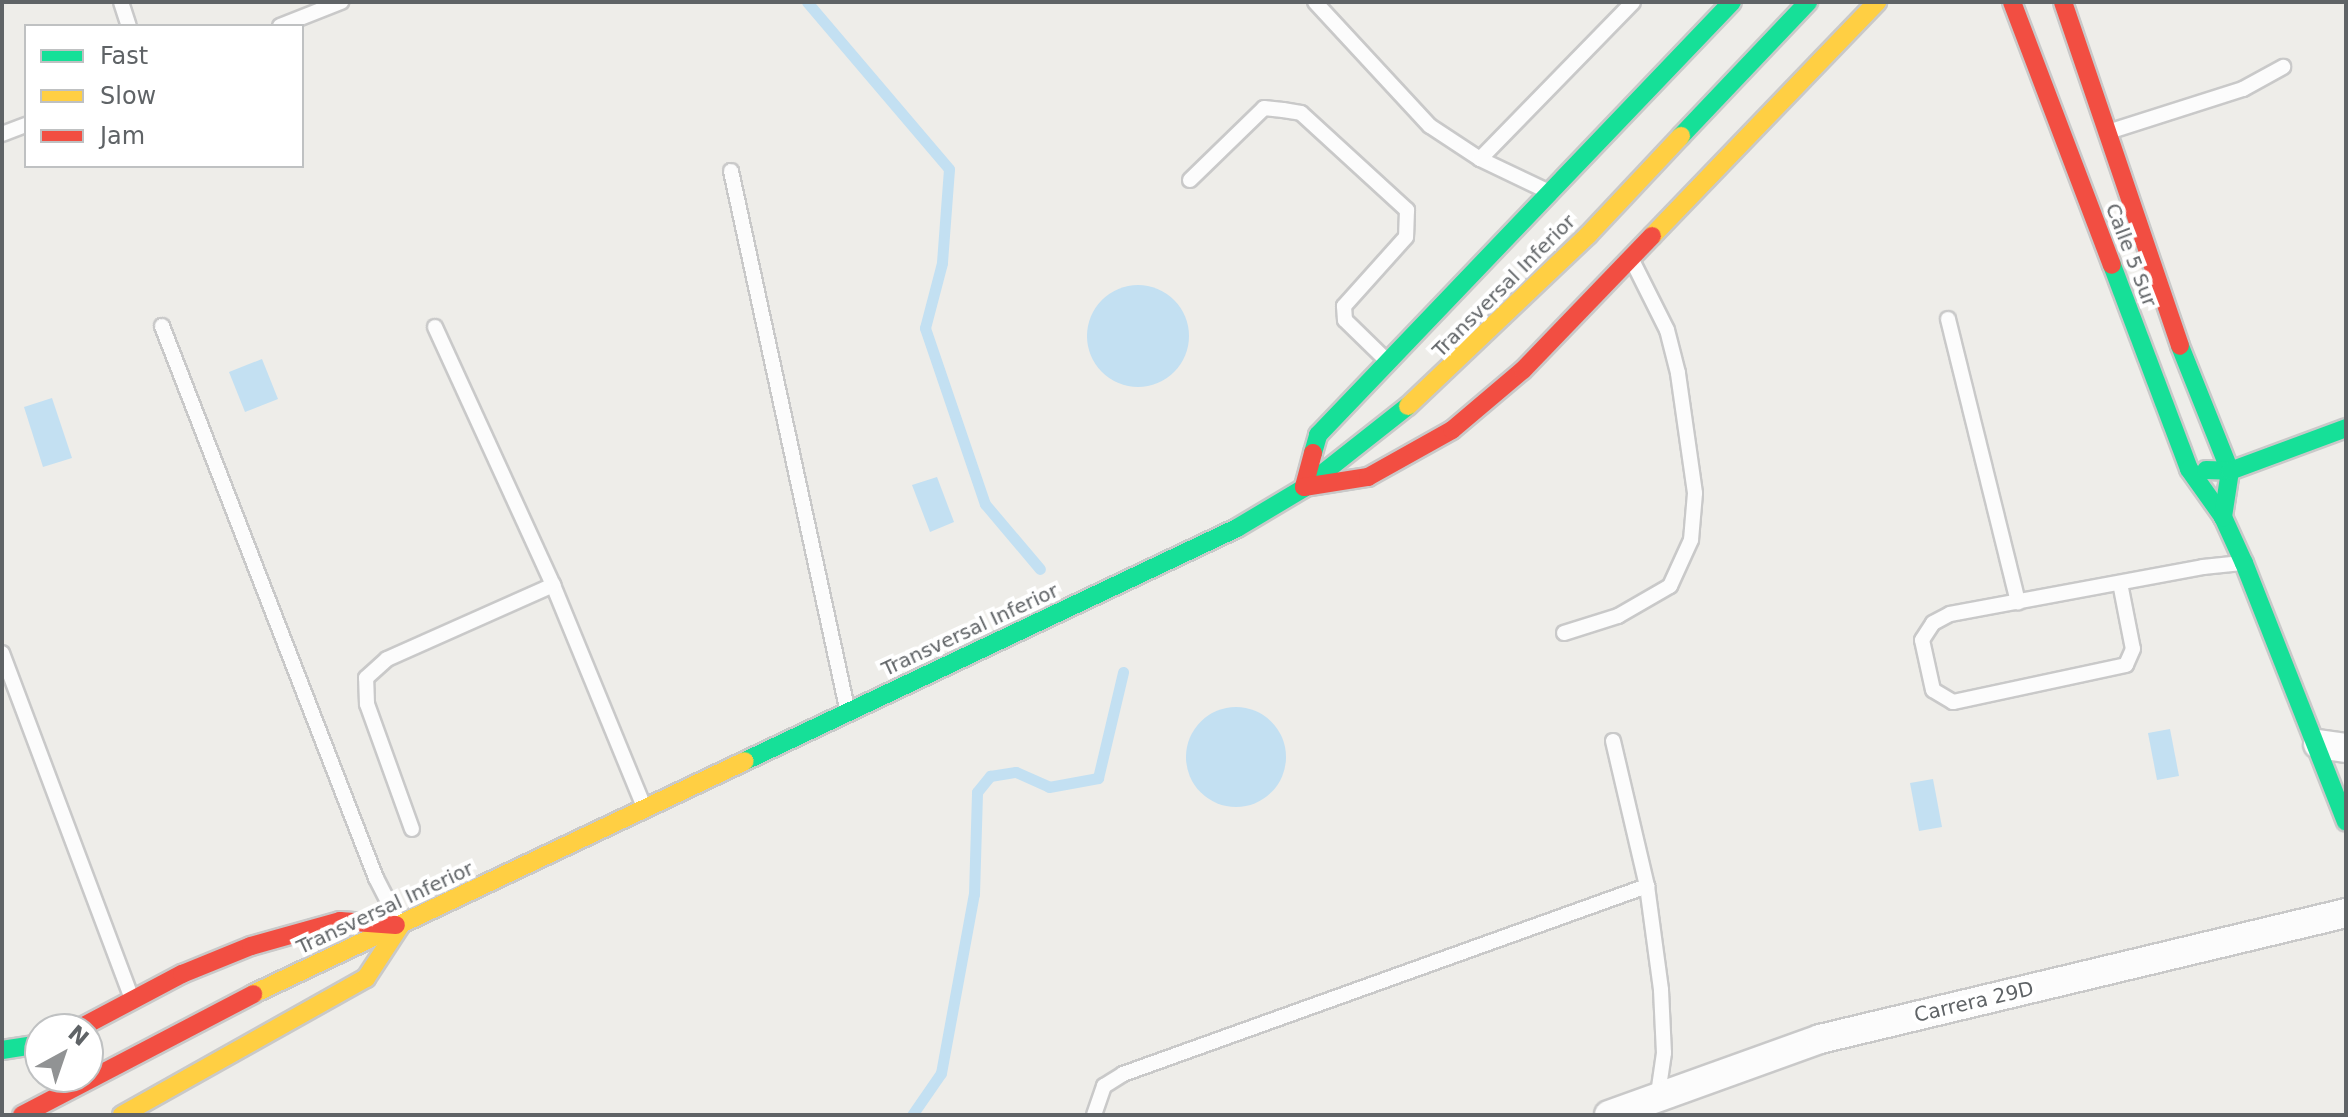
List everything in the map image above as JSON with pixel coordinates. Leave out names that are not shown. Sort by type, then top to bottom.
[{"type":"main road","points":[[1732,2],[1318,435],[1304,487],[1368,477],[1452,430],[1523,370],[1629,255],[1877,2]]},
{"type":"main road","name":"Transversal Inferior","points":[[22,1115],[277,982],[645,811],[1237,528],[1304,487],[1434,386],[1588,235],[1808,2]]},
{"type":"main road","name":"Calle 5 Sur","points":[[2012,2],[2189,469],[2223,517],[2244,563],[2318,744],[2346,822]]},
{"type":"main road","name":"Calle 5 Sur","points":[[2063,2],[2200,404],[2230,471]]},
{"type":"main road","points":[[2189,469],[2230,471],[2346,428]]},
{"type":"main road","points":[[2223,517],[2230,471]]},
{"type":"main road","points":[[104,1015],[251,946],[340,921],[400,926],[366,978],[122,1115]]},
{"type":"main road","points":[[2,1050],[24,1047]]},
{"type":"street","points":[[2318,744],[2346,748]]},
{"type":"street","name":"Carrera 29D","points":[[1609,1115],[1658,1094],[1820,1039],[2346,913]]},
{"type":"lane","points":[[121,2],[128,24]]},
{"type":"lane","points":[[285,24],[341,2]]},
{"type":"lane","points":[[1315,2],[1430,126],[1480,159],[1548,191]]},
{"type":"lane","points":[[1480,159],[1633,2]]},
{"type":"lane","points":[[2106,133],[2243,89],[2283,67]]},
{"type":"lane","points":[[1190,180],[1264,108],[1301,113],[1312,122],[1407,210],[1406,237],[1344,306],[1345,320],[1388,363]]},
{"type":"lane","points":[[2,134],[24,126]]},
{"type":"lane","points":[[731,171],[849,713]]},
{"type":"lane","points":[[1564,633],[1618,616],[1670,586],[1691,540],[1695,493],[1678,373],[1667,330],[1629,255]]},
{"type":"lane","points":[[1948,319],[2018,602]]},
{"type":"lane","points":[[162,326],[376,878],[400,926]]},
{"type":"lane","points":[[435,327],[553,585],[645,811]]},
{"type":"lane","points":[[2120,583],[2133,649],[2126,665],[1953,702],[1933,690],[1922,640],[1933,623],[1950,614],[2120,583],[2244,563]]},
{"type":"lane","points":[[412,829],[367,704],[366,678],[387,659],[553,585]]},
{"type":"lane","points":[[2,653],[132,1000]]},
{"type":"lane","points":[[1613,741],[1647,886],[1661,990],[1664,1053],[1658,1094]]},
{"type":"lane","points":[[1094,1115],[1104,1086],[1123,1074],[1647,886]]},
{"type":"water","points":[[1138,285],[1157,289],[1174,300],[1185,317],[1189,336],[1185,355],[1174,372],[1157,383],[1138,387],[1119,383],[1102,372],[1091,355],[1087,336],[1091,317],[1102,300],[1119,289]]},
{"type":"water","points":[[262,359],[278,399],[245,412],[229,372]]},
{"type":"water","points":[[52,398],[72,458],[43,467],[24,407]]},
{"type":"water","points":[[937,477],[954,522],[930,532],[912,485]]},
{"type":"water","points":[[1236,707],[1264,715],[1278,729],[1286,757],[1278,785],[1264,799],[1236,807],[1208,799],[1194,785],[1186,757],[1194,729],[1208,715]]},
{"type":"water","points":[[2170,729],[2179,776],[2157,780],[2148,733]]},
{"type":"water","points":[[1933,779],[1942,827],[1919,831],[1910,783]]},
{"type":"waterway","points":[[807,2],[949,169],[942,263],[925,328],[985,504],[1040,569]]},
{"type":"waterway","points":[[912,1115],[941,1073],[974,894],[977,792],[990,776],[1016,772],[1049,787],[1098,778],[1123,672]]},
{"type":"traffic: fast","points":[[1313,453],[1318,435],[1732,2]]},
{"type":"traffic: fast","points":[[1681,136],[1808,2]]},
{"type":"traffic: fast","points":[[2112,265],[2189,469],[2223,517],[2244,563],[2346,822]]},
{"type":"traffic: fast","points":[[2180,346],[2230,471],[2223,517]]},
{"type":"traffic: fast","points":[[745,761],[1237,528],[1304,488],[1408,406]]},
{"type":"traffic: fast","points":[[2206,470],[2230,471],[2346,428]]},
{"type":"traffic: fast","points":[[2,1050],[24,1047]]},
{"type":"traffic: slow","points":[[1652,236],[1877,2]]},
{"type":"traffic: slow","points":[[1408,406],[1588,235],[1681,136]]},
{"type":"traffic: slow","points":[[253,994],[745,761]]},
{"type":"traffic: slow","points":[[122,1115],[366,978],[400,926]]},
{"type":"traffic: jam","points":[[2012,2],[2112,265]]},
{"type":"traffic: jam","points":[[2063,2],[2180,346]]},
{"type":"traffic: jam","points":[[1313,453],[1304,487],[1368,477],[1452,430],[1523,370],[1652,236]]},
{"type":"traffic: jam","points":[[104,1015],[182,974],[251,946],[340,921],[396,925]]},
{"type":"traffic: jam","points":[[22,1115],[253,994]]}]
